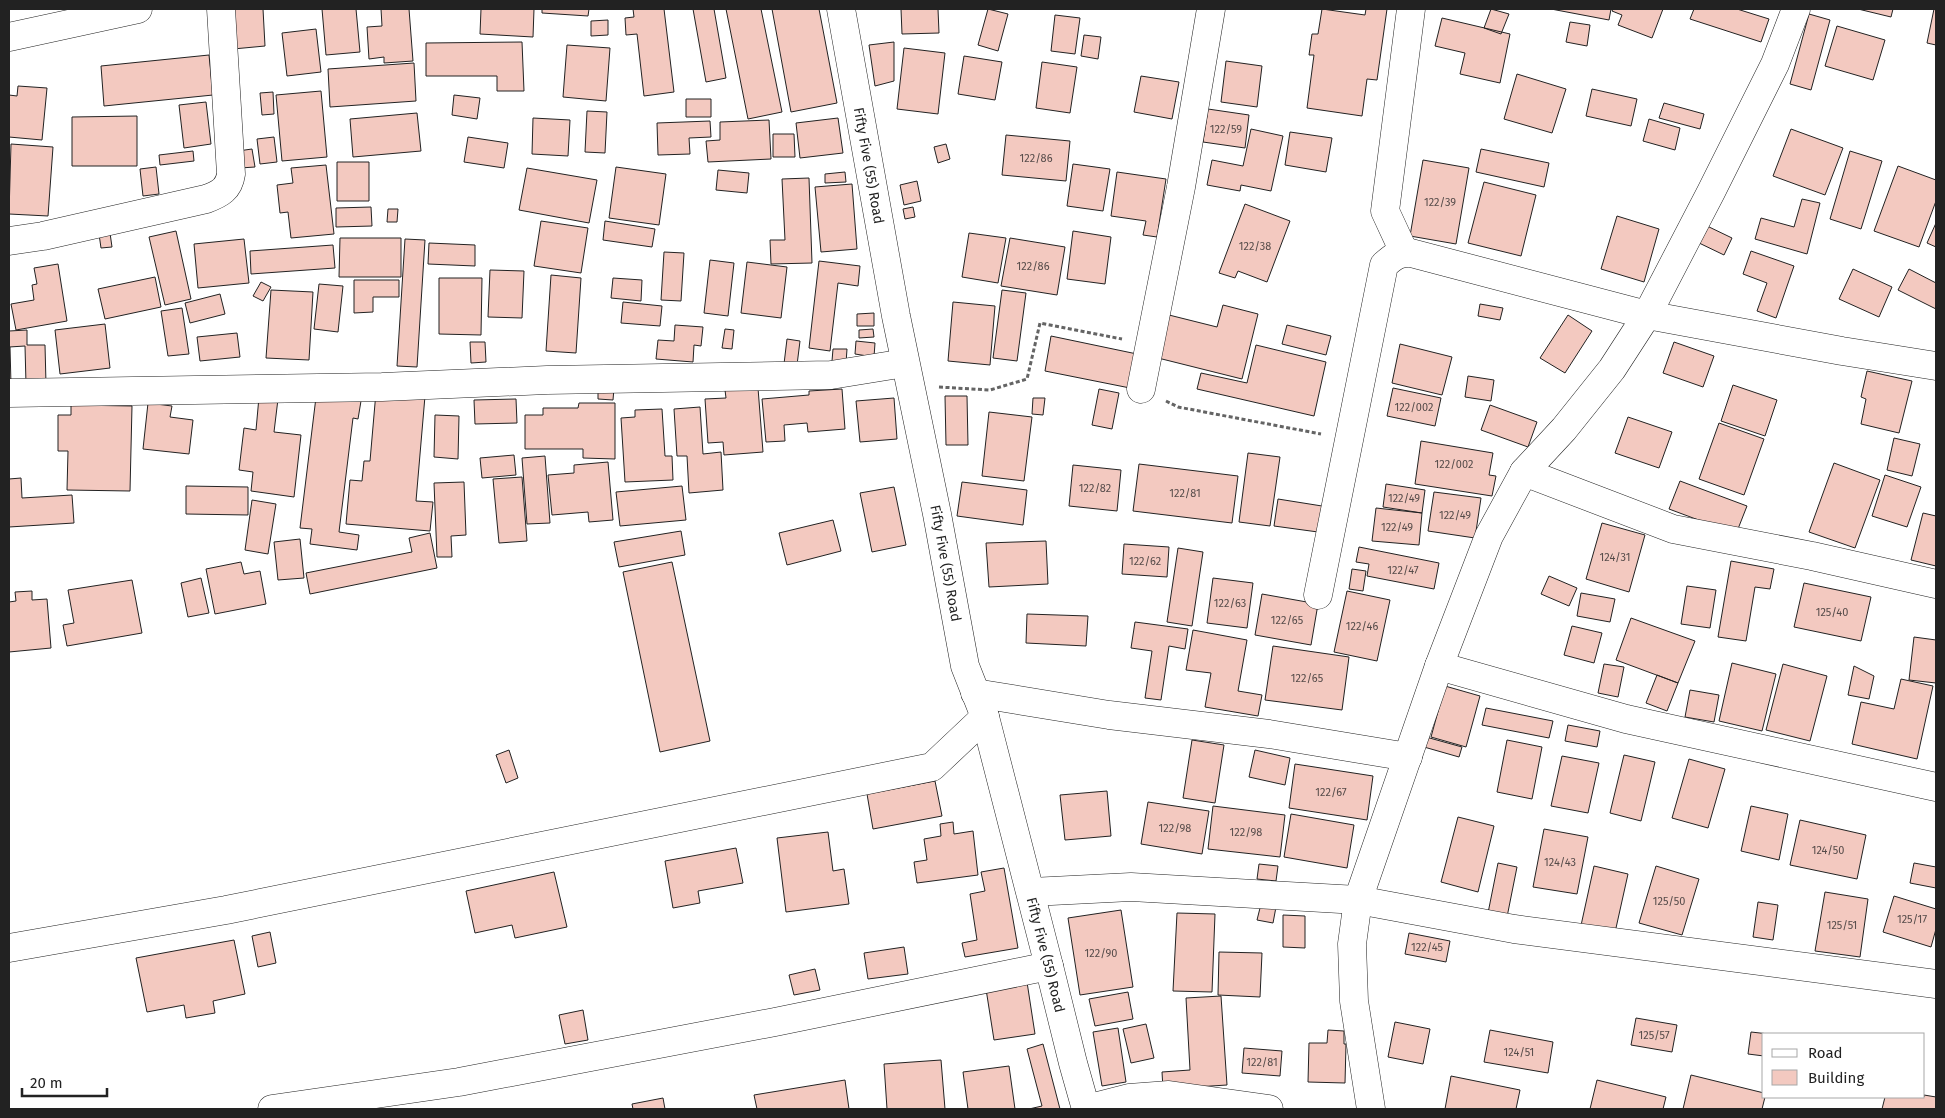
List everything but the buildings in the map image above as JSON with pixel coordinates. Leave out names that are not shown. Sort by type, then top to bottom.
[{"type":"street","points":[[9,36],[138,9]]},
{"type":"street","points":[[9,241],[43,236],[196,201],[225,190],[230,183],[231,174],[221,9]]},
{"type":"street","name":"Fifty Five (55) Road","points":[[841,9],[908,374],[965,666],[980,705],[1030,892],[1072,1063],[1086,1109]]},
{"type":"street","points":[[1141,389],[1181,187],[1211,9]]},
{"type":"street","points":[[1404,252],[1385,211],[1411,9]]},
{"type":"street","points":[[1372,1109],[1354,1000],[1352,944],[1358,900],[1438,666],[1489,536],[1524,472],[1564,429],[1612,368],[1647,315],[1775,64],[1796,9]]},
{"type":"street","points":[[1318,595],[1384,264],[1395,255],[1404,252],[1647,315],[1842,351],[1936,366]]},
{"type":"street","points":[[9,393],[382,386],[547,380],[908,374]]},
{"type":"street","points":[[1524,472],[1673,529],[1812,556],[1936,584]]},
{"type":"street","points":[[1438,666],[1626,719],[1936,787]]},
{"type":"street","points":[[9,948],[226,910],[932,767],[980,705],[1109,715],[1269,734],[1408,756]]},
{"type":"street","points":[[1030,892],[1131,887],[1358,900],[1514,929],[1936,984]]},
{"type":"street","points":[[272,1109],[459,1082],[784,1020],[1049,966]]},
{"type":"street","points":[[1086,1109],[1129,1098],[1169,1095],[1269,1109]]},
{"type":"path","points":[[908,374],[990,390],[1027,379],[1040,323],[1150,344]]},
{"type":"path","points":[[1141,389],[1178,407],[1349,439]]}]
